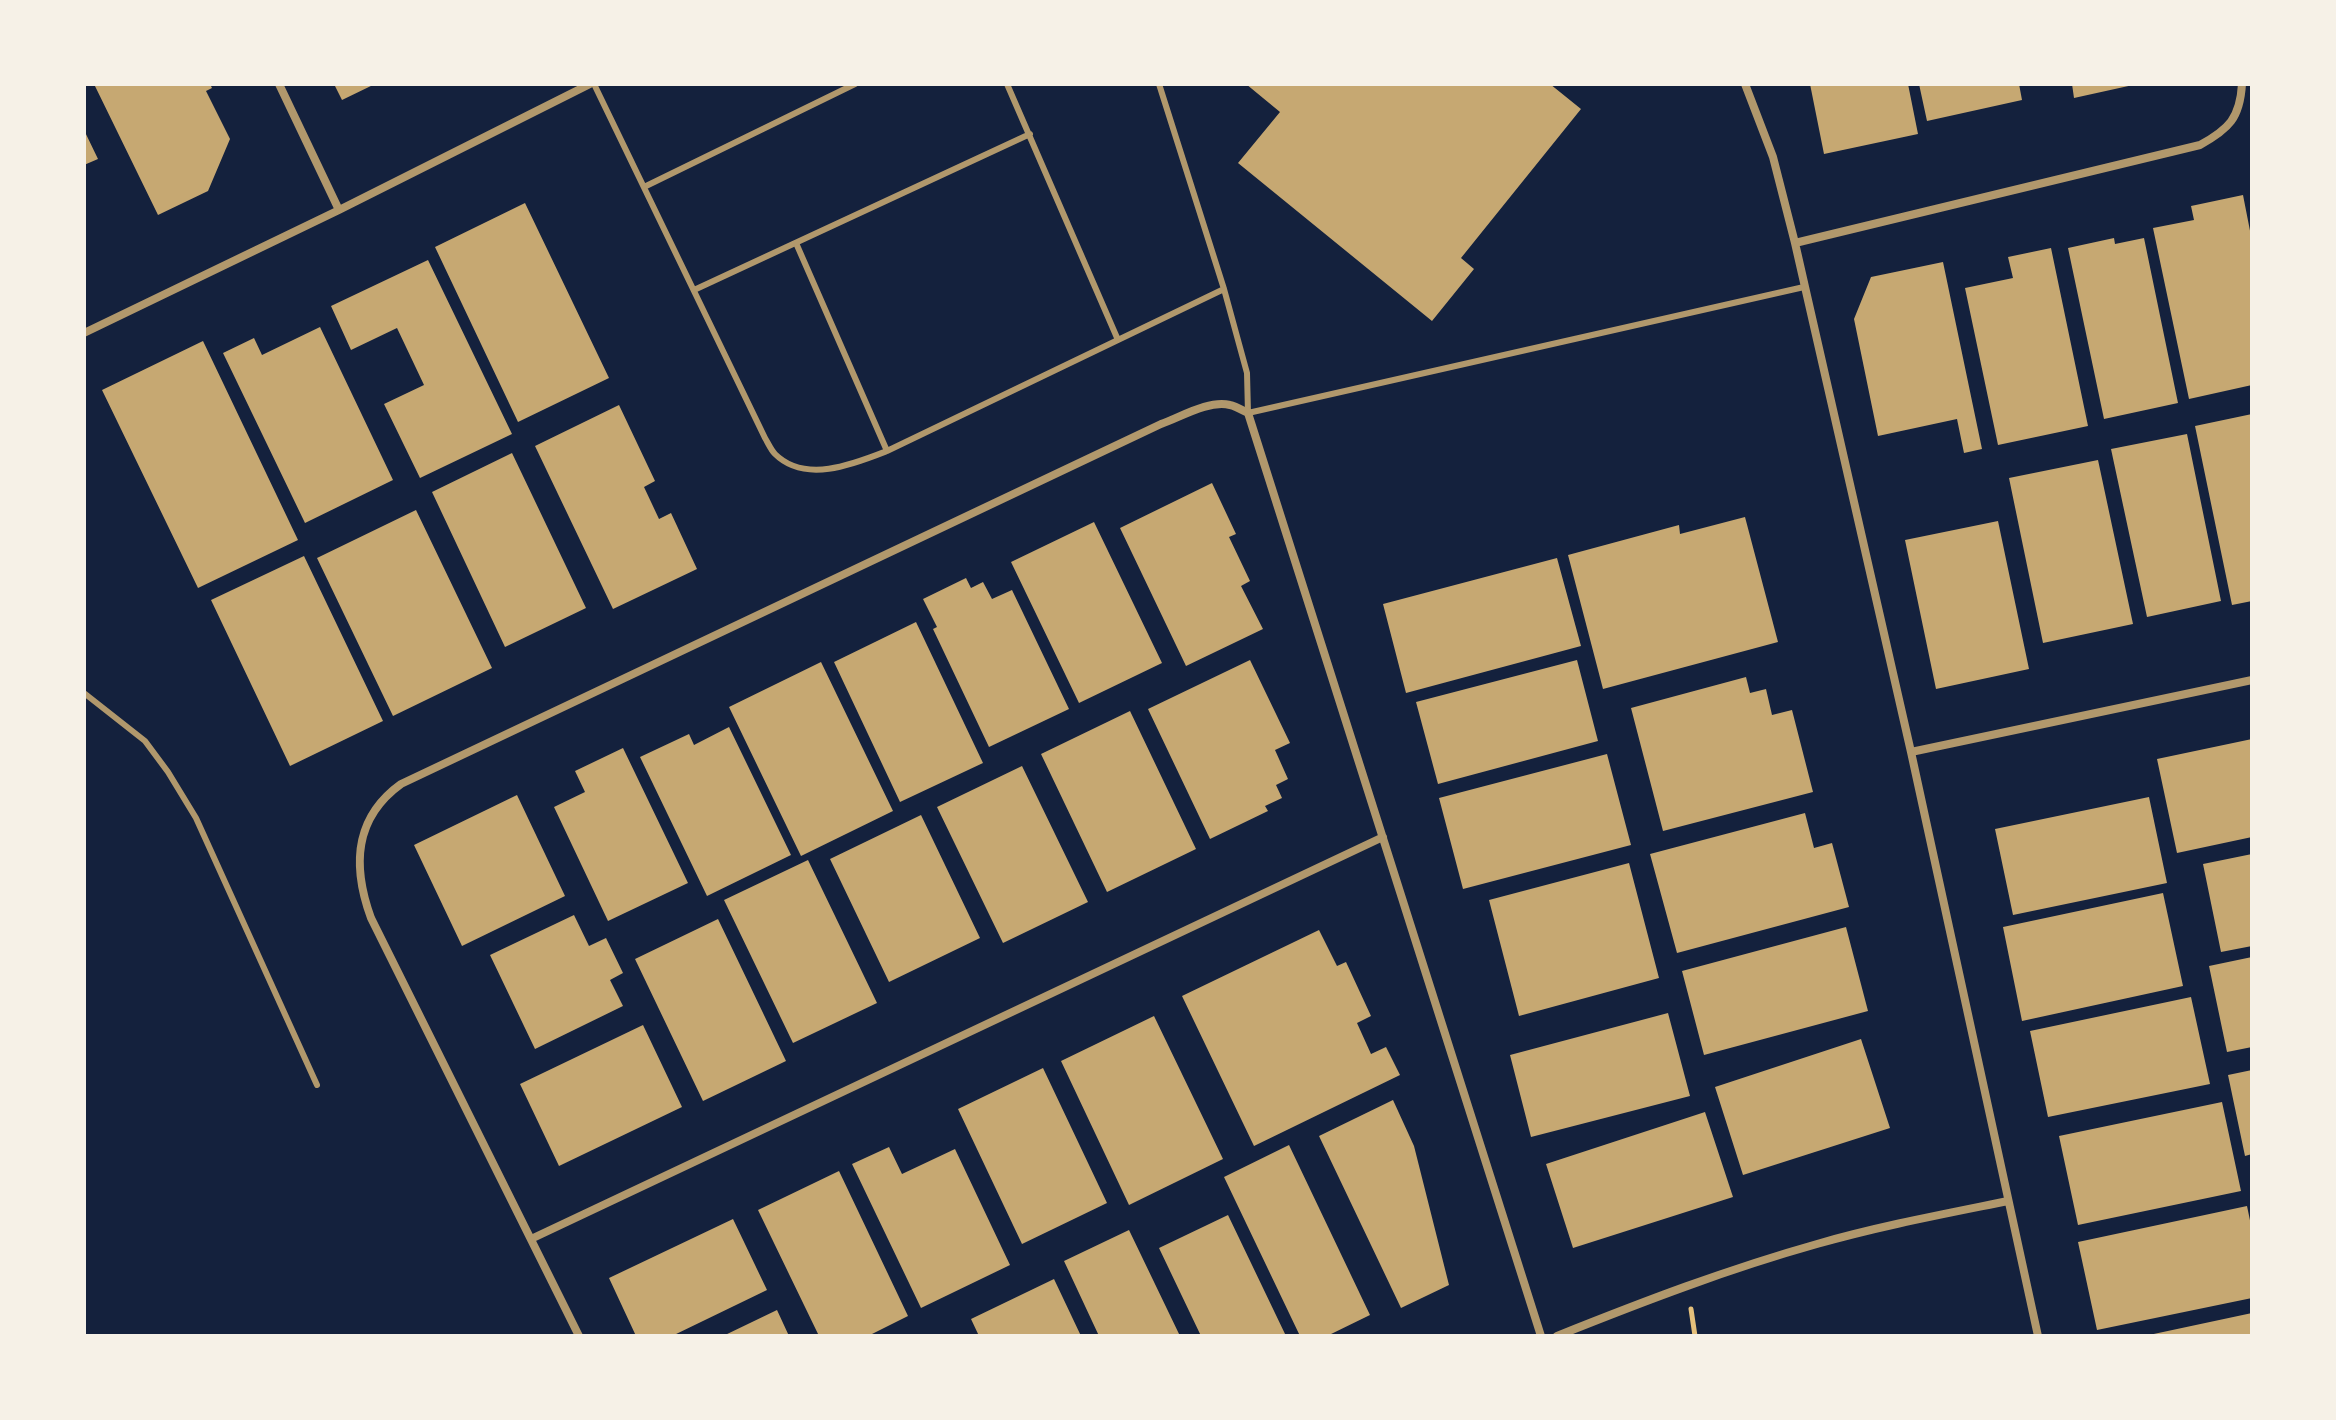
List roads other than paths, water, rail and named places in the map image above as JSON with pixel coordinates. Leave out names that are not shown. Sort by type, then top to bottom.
[{"type":"street","points":[[279,84],[339,210]]},
{"type":"street","points":[[84,333],[592,84]]},
{"type":"street","points":[[1745,84],[1773,157],[1795,243],[1911,752],[2038,1336]]},
{"type":"street","points":[[1795,243],[2200,145],[2217,136],[2233,121],[2242,84]]},
{"type":"street","points":[[579,1336],[371,918],[360,877],[361,844],[371,813],[384,796],[401,784],[1161,424],[1217,405],[1230,405],[1248,413],[1541,1336]]},
{"type":"street","points":[[1911,752],[2252,680]]},
{"type":"street","points":[[531,1239],[1383,837]]},
{"type":"street","points":[[1557,1336],[1687,1287],[1815,1244],[2008,1201]]},
{"type":"lane","points":[[592,84],[765,438],[775,454],[802,469],[855,463],[887,451],[1224,289]]},
{"type":"lane","points":[[644,187],[855,84]]},
{"type":"lane","points":[[1007,84],[1118,340]]},
{"type":"lane","points":[[1159,84],[1224,289],[1247,373],[1248,413],[1804,287]]},
{"type":"lane","points":[[694,290],[1030,134]]},
{"type":"lane","points":[[796,243],[887,451]]},
{"type":"lane","points":[[84,693],[145,741],[196,818],[317,1085]]}]
